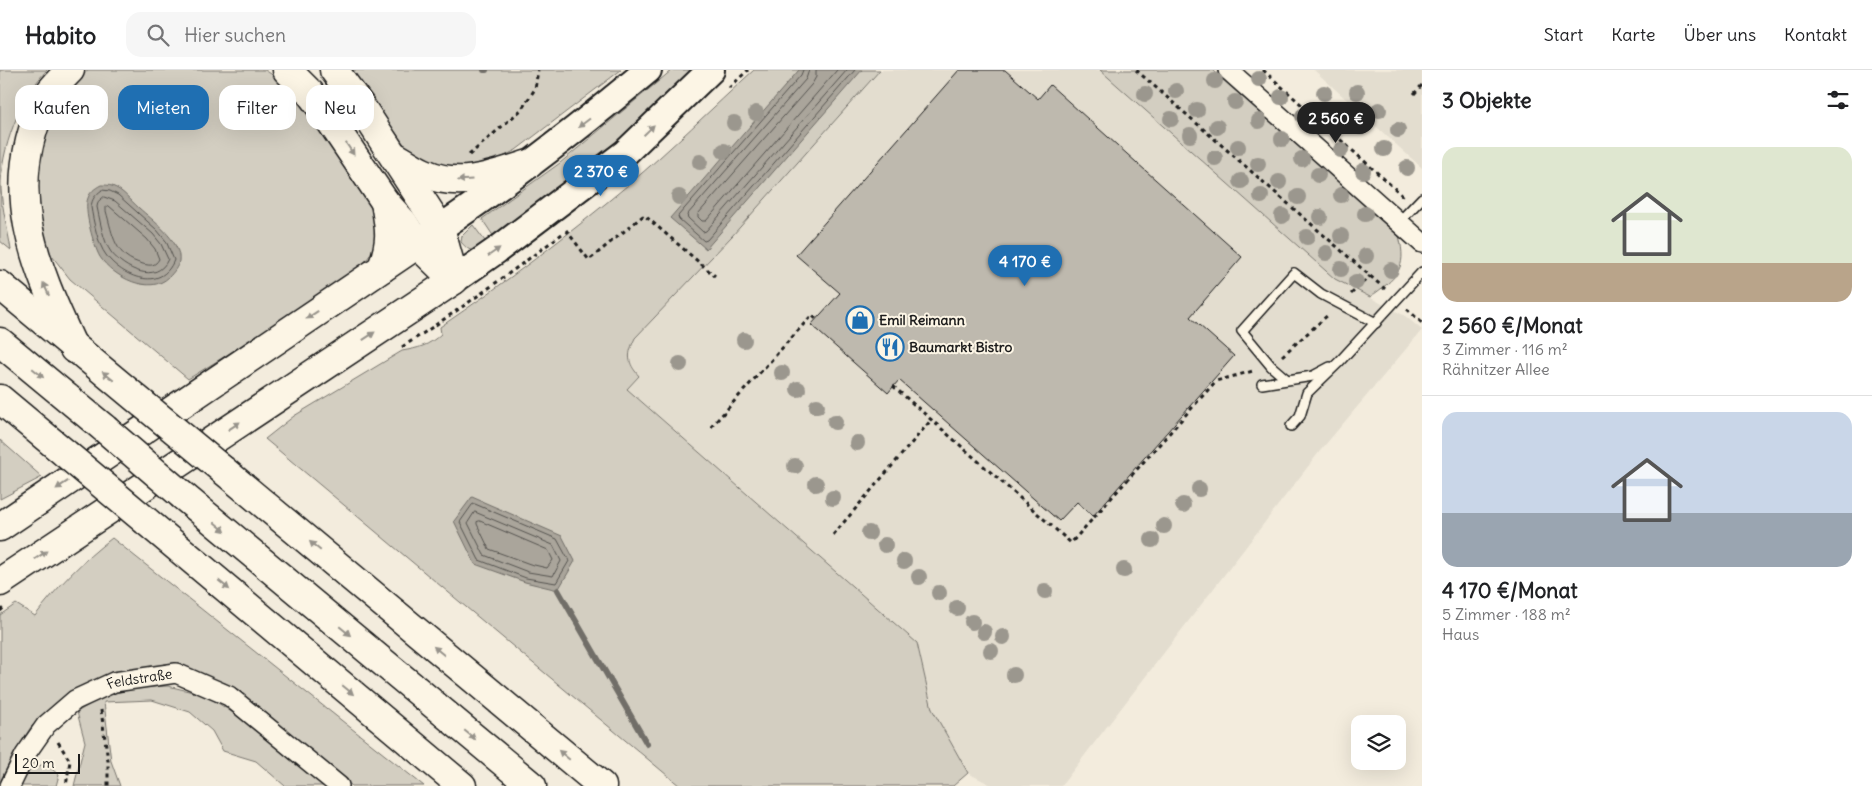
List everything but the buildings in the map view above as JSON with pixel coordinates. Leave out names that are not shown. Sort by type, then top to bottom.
[{"type":"main road","points":[[70,70],[48,95],[33,120],[21,151],[17,184],[21,224],[34,263],[74,348]]},
{"type":"main road","points":[[287,70],[310,93],[323,110],[385,202],[403,222],[417,244],[454,280]]},
{"type":"main road","points":[[334,70],[360,105],[440,228],[454,280]]},
{"type":"main road","points":[[0,526],[440,228],[591,118],[648,70]]},
{"type":"main road","points":[[0,582],[497,250],[625,153],[712,70]]},
{"type":"main road","points":[[392,155],[428,175],[457,180],[486,178],[529,164]]},
{"type":"main road","points":[[382,268],[389,248],[390,225],[385,202]]},
{"type":"main road","points":[[0,285],[602,786]]},
{"type":"main road","points":[[0,342],[532,786]]},
{"type":"main road","points":[[0,398],[462,786]]},
{"type":"street","points":[[1228,70],[1422,243]]},
{"type":"street","name":"Feldstraße","points":[[10,786],[25,755],[46,725],[75,700],[114,682],[176,673],[229,696],[339,786]]},
{"type":"lane","points":[[1399,222],[1422,198]]},
{"type":"lane","points":[[1291,426],[1300,416],[1307,393],[1339,362],[1422,272]]},
{"type":"lane","points":[[1286,380],[1271,366],[1242,331],[1294,273],[1339,305],[1376,323]]},
{"type":"lane","points":[[1262,384],[1313,376],[1339,362]]},
{"type":"path","points":[[465,158],[521,110],[535,89],[538,70]]},
{"type":"path","points":[[1136,70],[1422,322]]},
{"type":"path","points":[[1263,70],[1414,206]]},
{"type":"path","points":[[1414,94],[1422,85]]},
{"type":"path","points":[[566,230],[589,260],[644,215],[715,276]]},
{"type":"path","points":[[894,386],[1071,543],[1216,381],[1271,366],[1370,276]]},
{"type":"path","points":[[711,427],[812,315],[816,320]]},
{"type":"path","points":[[833,535],[932,419]]},
{"type":"path","points":[[98,690],[108,761],[108,786]]},
{"type":"path","points":[[46,725],[70,761],[66,786]]},
{"type":"shaded area","points":[[0,70],[47,70],[35,85],[15,85],[15,121],[4,158],[1,189],[11,250],[0,241]]},
{"type":"shaded area","points":[[88,70],[265,70],[282,85],[219,85],[219,130],[296,130],[296,98],[306,108],[306,130],[321,130],[374,209],[377,227],[374,250],[352,278],[188,379],[70,279],[45,247],[30,202],[40,139],[44,130],[108,130],[108,85],[74,85]]},
{"type":"shaded area","points":[[352,70],[621,70],[516,150],[489,164],[452,172],[413,157],[374,101],[374,85],[363,85]]},
{"type":"shaded area","points":[[672,70],[696,70],[637,127],[496,240],[482,219],[560,163]]},
{"type":"shaded area","points":[[754,70],[880,70],[732,236],[635,338],[631,349],[630,362],[639,376],[627,389],[917,643],[932,709],[968,773],[953,786],[680,786],[265,439],[294,416],[402,351],[423,346],[436,338],[441,334],[440,327],[536,259],[628,185]]},
{"type":"shaded area","points":[[880,70],[1100,70],[1335,279],[1405,316],[1422,330],[1320,451],[1061,786],[993,786],[968,773],[932,709],[917,643],[627,389],[639,376],[629,360],[635,338],[732,236]]},
{"type":"shaded area","points":[[1100,70],[1213,70],[1399,236],[1402,257],[1398,272],[1387,284],[1370,297],[1335,279]]},
{"type":"shaded area","points":[[1314,70],[1422,70],[1422,168],[1411,158]]},
{"type":"shaded area","points":[[473,225],[488,245],[470,250],[461,242],[462,236]]},
{"type":"shaded area","points":[[0,440],[42,477],[0,499]]},
{"type":"shaded area","points":[[112,538],[424,786],[352,786],[225,683],[185,672],[93,681],[69,693],[31,727],[13,755],[0,782],[0,615],[16,604],[35,616],[71,574]]},
{"type":"shaded area","points":[[168,686],[201,694],[215,701],[250,724],[326,786],[285,786],[256,761],[223,751],[212,731],[190,712],[152,700],[104,702],[111,761],[120,786],[74,786],[85,742],[77,712],[102,697],[133,688]]},
{"type":"shaded area","points":[[46,764],[59,775],[56,786],[20,786],[29,768]]},
{"type":"water","points":[[799,70],[862,70],[706,249],[670,218]]},
{"type":"water","points":[[101,185],[112,186],[123,193],[171,238],[179,253],[179,261],[174,272],[169,277],[152,285],[132,282],[114,271],[100,257],[90,228],[87,203],[91,192]]},
{"type":"water","points":[[472,497],[562,536],[575,561],[558,590],[525,582],[475,564],[454,521]]},
{"type":"waterway","points":[[558,590],[647,744]]},
{"type":"place","name":"Emil Reimann","points":[[860,320]]},
{"type":"place","name":"Baumarkt Bistro","points":[[890,347]]}]
